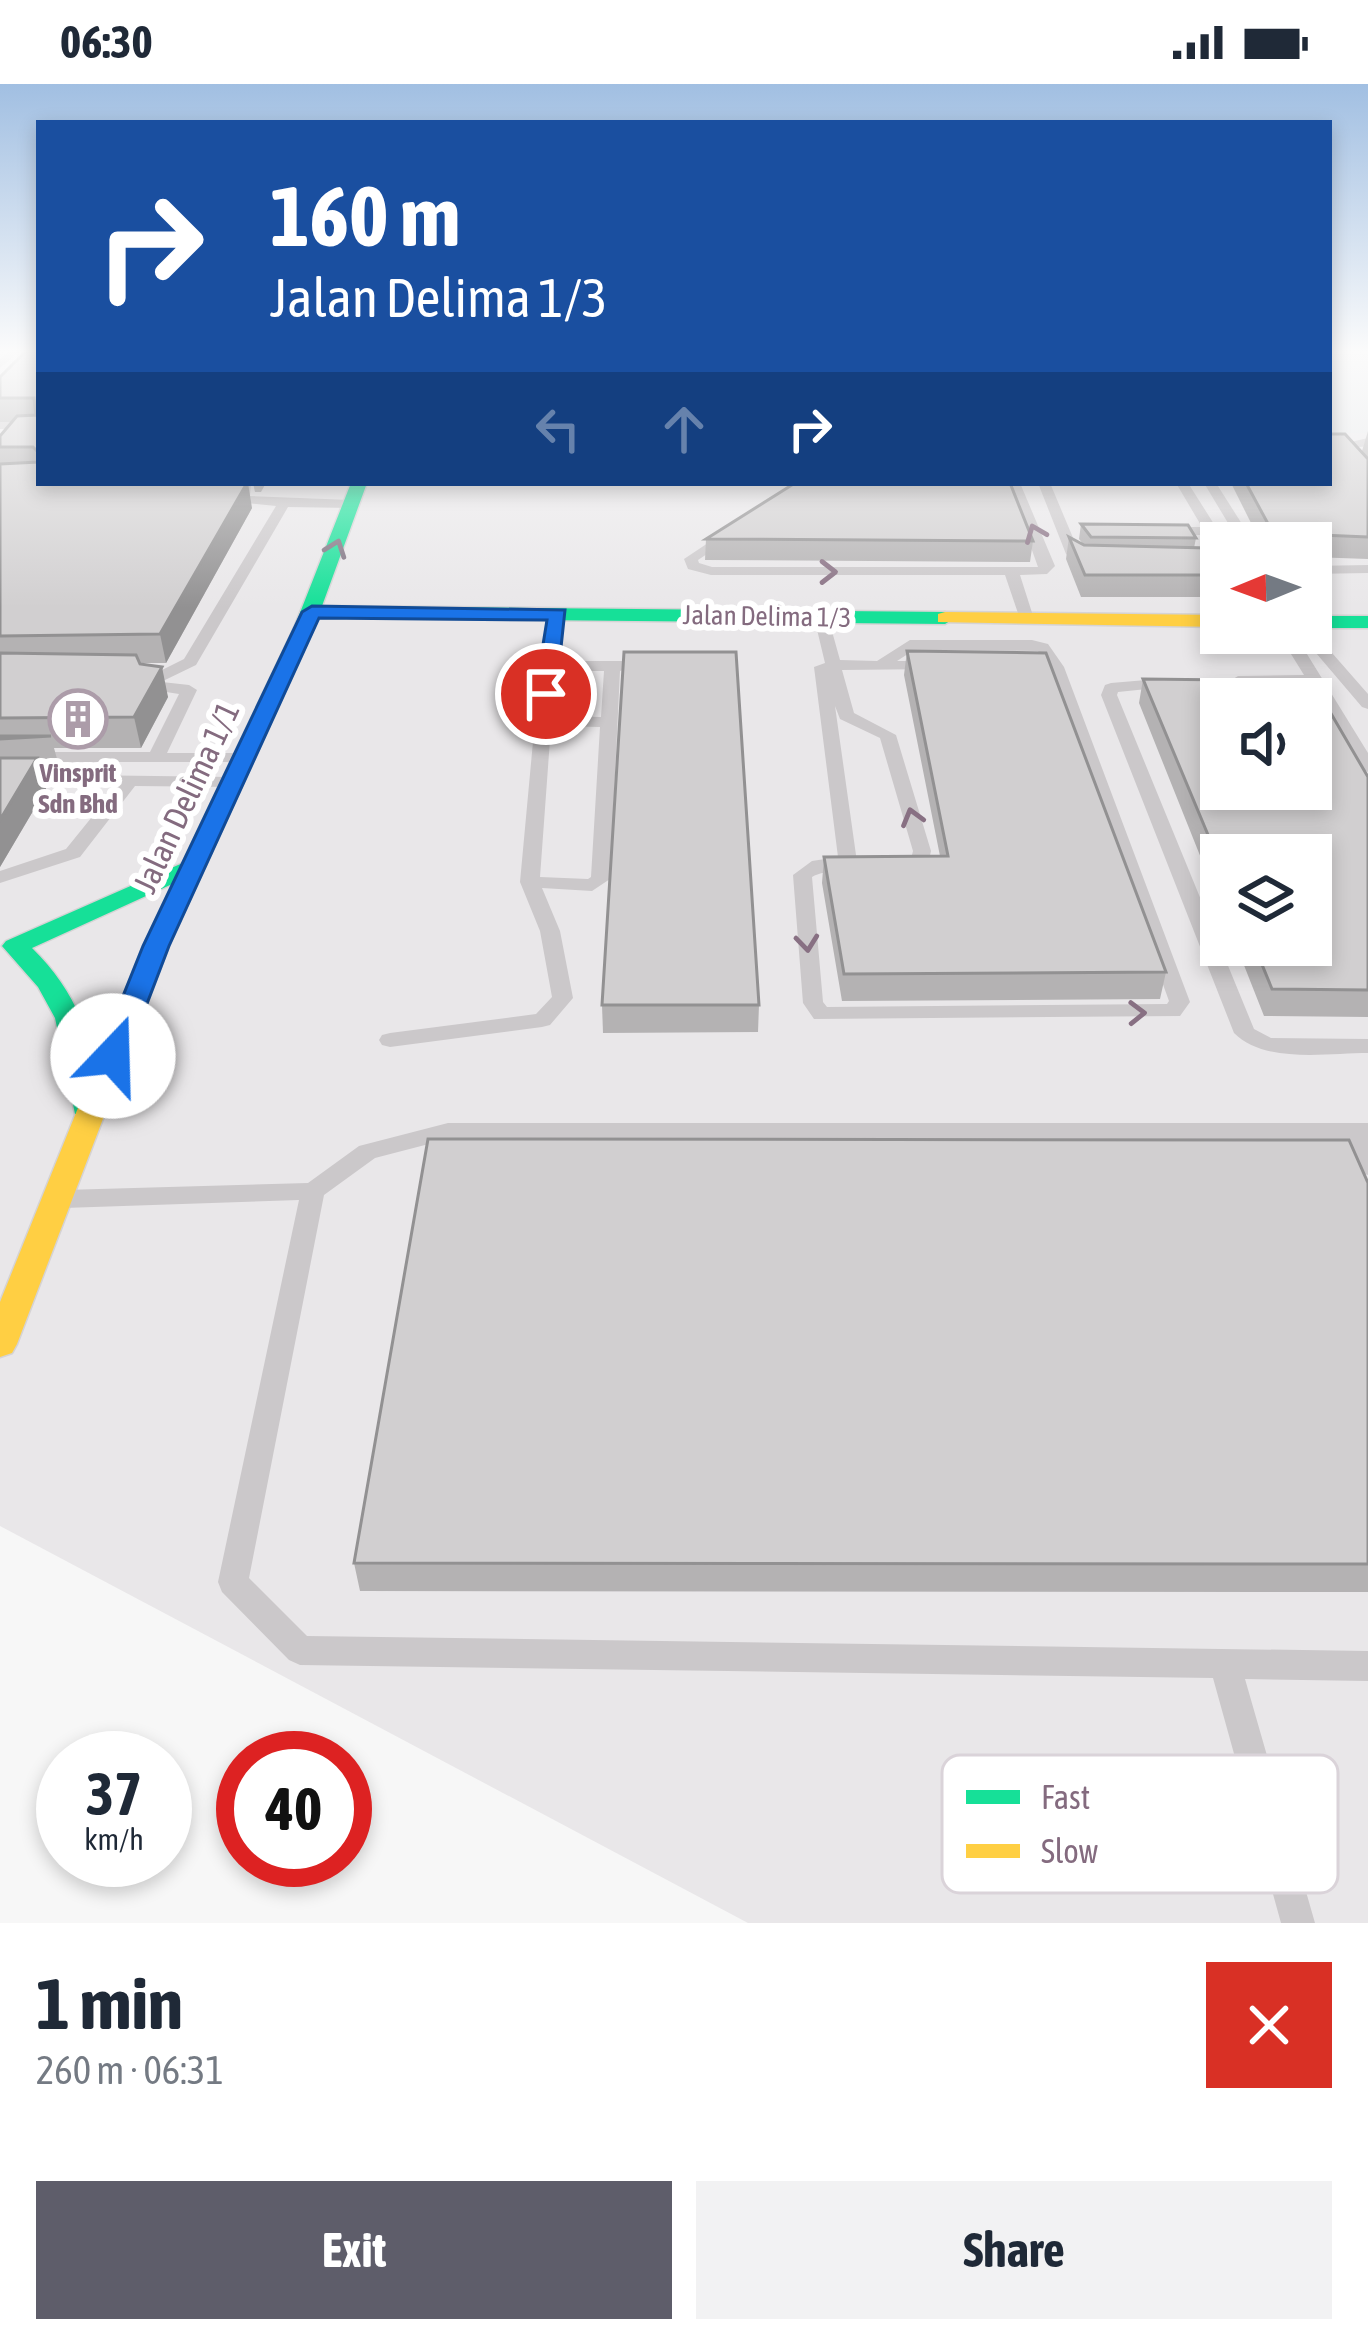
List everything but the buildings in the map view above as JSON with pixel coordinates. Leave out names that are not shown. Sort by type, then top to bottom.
[{"type":"street","name":"Jalan Delima 1/1","points":[[0,1344],[85,1130],[144,946],[194,865],[286,669],[355,494]]},
{"type":"street","name":"Jalan Delima 1/3","points":[[312,612],[1200,621]]},
{"type":"street","points":[[286,669],[329,646],[398,621],[447,614]]},
{"type":"street","points":[[1332,622],[1368,622]]},
{"type":"street","points":[[7,946],[194,865]]},
{"type":"street","points":[[7,946],[85,946]]},
{"type":"street","points":[[7,946],[40,968],[76,1021],[86,1052],[85,1130]]},
{"type":"lane","points":[[1368,442],[1343,446],[1368,476]]},
{"type":"lane","points":[[245,486],[243,499],[284,503],[355,494]]},
{"type":"lane","points":[[747,521],[691,559],[693,566],[711,572],[1042,571],[1048,566],[1015,486]]},
{"type":"lane","points":[[1045,486],[1073,554],[1108,560]]},
{"type":"lane","points":[[1185,486],[1207,522]]},
{"type":"lane","points":[[1212,486],[1234,522]]},
{"type":"lane","points":[[156,758],[188,687],[114,680],[165,675],[190,662],[284,503]]},
{"type":"lane","points":[[1064,530],[1085,531]]},
{"type":"lane","points":[[1148,531],[1200,531]]},
{"type":"lane","points":[[1332,569],[1368,569]]},
{"type":"lane","points":[[1012,574],[1027,619]]},
{"type":"lane","points":[[391,1040],[542,1020],[563,998],[555,953],[530,882],[548,666],[558,614]]},
{"type":"lane","points":[[817,617],[846,716],[888,735],[922,851],[920,860],[819,865],[802,875],[813,1003],[820,1014],[1173,1011],[1180,1001],[1056,667],[834,665]]},
{"type":"lane","points":[[817,617],[848,862]]},
{"type":"lane","points":[[1325,654],[1368,704]]},
{"type":"lane","points":[[548,666],[654,666]]},
{"type":"lane","points":[[530,882],[592,885],[600,879],[612,666]]},
{"type":"lane","points":[[1200,682],[1131,684],[1112,688],[1109,695],[1246,1033],[1267,1045],[1368,1046]]},
{"type":"lane","points":[[1332,707],[1368,766]]},
{"type":"lane","points":[[543,722],[608,722]]},
{"type":"lane","points":[[0,757],[156,758],[238,770]]},
{"type":"lane","points":[[0,779],[131,780],[238,770]]},
{"type":"lane","points":[[0,877],[73,853],[131,780]]},
{"type":"lane","points":[[58,1200],[313,1191],[367,1152],[448,1131],[1360,1131],[1368,1167]]},
{"type":"lane","points":[[313,1191],[233,1582],[300,1650],[1368,1666]]},
{"type":"lane","points":[[1226,1667],[1251,1755]]},
{"type":"lane","points":[[1290,1893],[1298,1922]]},
{"type":"shaded area","points":[[0,437],[36,437],[36,486],[1332,486],[1332,437],[1368,437],[1368,1923],[748,1923],[0,1526]]},
{"type":"traffic: fast","points":[[304,628],[358,486]]},
{"type":"traffic: fast","points":[[312,612],[945,618]]},
{"type":"traffic: fast","points":[[1332,622],[1368,622]]},
{"type":"traffic: fast","points":[[85,1107],[81,1059],[69,1018],[48,981],[15,946],[194,865]]},
{"type":"traffic: slow","points":[[945,618],[1200,621]]},
{"type":"traffic: slow","points":[[0,1344],[156,946],[304,628]]},
{"type":"place","name":"Vinsprit Sdn Bhd","points":[[78,719]]},
{"type":"route","points":[[113,1056],[156,946],[312,612],[558,614],[546,694]]}]
